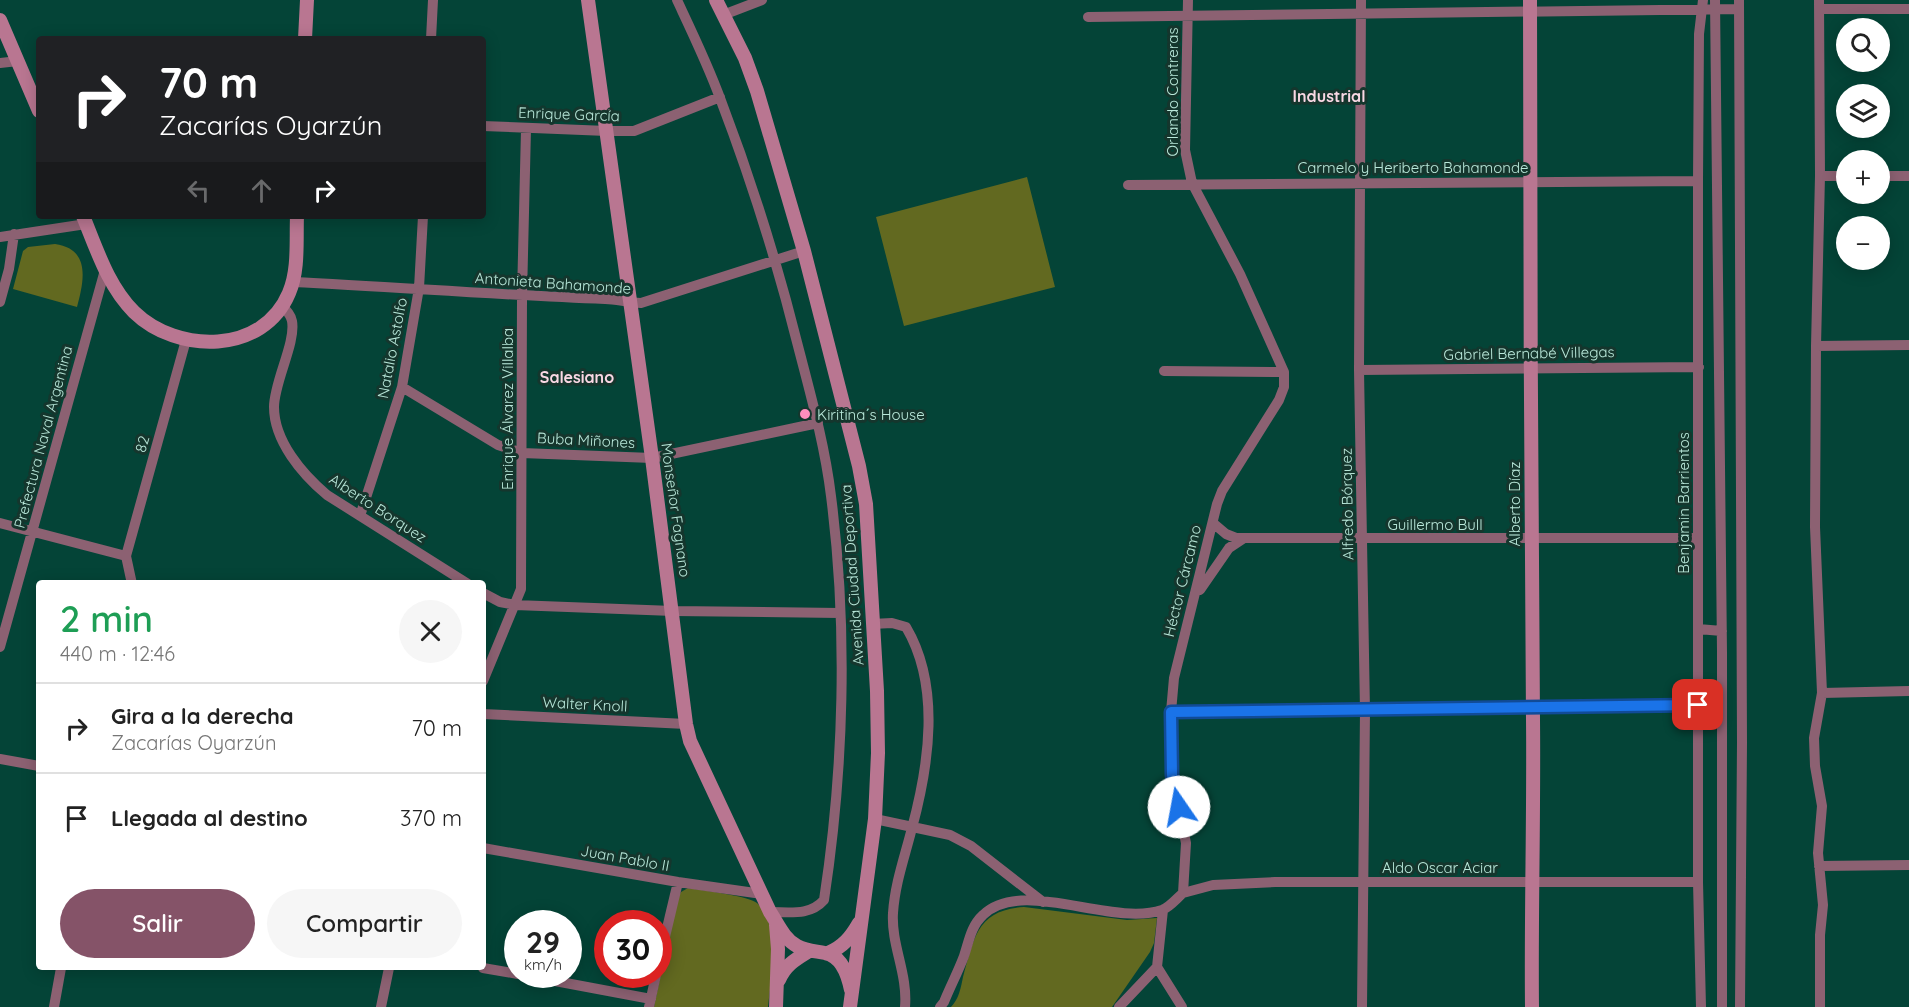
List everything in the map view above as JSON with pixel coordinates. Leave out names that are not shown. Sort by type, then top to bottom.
[{"type":"street","points":[[306,36],[307,0]]},
{"type":"street","points":[[431,36],[433,0]]},
{"type":"street","name":"Monseñor Fagnano","points":[[588,0],[673,611],[686,724],[690,741],[773,916],[778,937],[776,1007]]},
{"type":"street","name":"Avenida Ciudad Deportiva","points":[[677,0],[720,97],[776,260],[818,423],[838,558],[842,717],[835,818],[824,900],[818,908],[809,912],[773,916]]},
{"type":"street","name":"Avenida Ciudad Deportiva","points":[[716,0],[745,58],[757,91],[804,251],[859,466],[866,504],[877,691],[878,753],[875,819],[852,990]]},
{"type":"street","points":[[723,15],[762,0]]},
{"type":"street","name":"Orlando Contreras","points":[[1188,0],[1185,150],[1192,183]]},
{"type":"street","name":"Alfredo Bórquez","points":[[1361,0],[1359,370],[1365,711],[1362,1007]]},
{"type":"street","name":"Benjamin Barrientos","points":[[1701,1007],[1698,882],[1698,181],[1699,34],[1702,5]]},
{"type":"street","points":[[1715,5],[1722,631],[1722,1007]]},
{"type":"street","points":[[1088,17],[1361,14],[1530,6],[1739,5],[1742,718],[1740,1007]]},
{"type":"street","points":[[1820,1007],[1820,935],[1823,905],[1819,866],[1822,806],[1815,766],[1814,738],[1822,693],[1815,527],[1820,176],[1819,5],[1909,9]]},
{"type":"street","name":"Alberto Díaz","points":[[1530,6],[1532,1007]]},
{"type":"street","points":[[0,20],[36,104]]},
{"type":"street","points":[[0,63],[18,61]]},
{"type":"street","name":"Enrique García","points":[[486,126],[634,131],[720,97]]},
{"type":"street","name":"Enrique Álvarez Villalba","points":[[486,674],[521,589],[522,296],[526,129]]},
{"type":"street","points":[[1820,176],[1836,176]]},
{"type":"street","points":[[1890,176],[1909,176]]},
{"type":"street","name":"Carmelo y Heriberto Bahamonde","points":[[1128,185],[1698,181]]},
{"type":"street","points":[[1164,371],[1284,372],[1240,274],[1192,183]]},
{"type":"street","points":[[0,237],[84,220],[105,270],[118,292],[141,318],[158,330],[186,340],[213,342],[244,336],[265,324],[282,306],[293,282],[297,219]]},
{"type":"street","name":"Natalio Astolfo","points":[[360,516],[402,387],[419,288],[423,219]]},
{"type":"street","points":[[0,302],[9,269],[14,234]]},
{"type":"street","name":"Antonieta Bahamonde","points":[[293,282],[522,296],[615,299],[631,303],[649,302],[804,251]]},
{"type":"street","name":"Prefectura Naval Argentina","points":[[0,647],[105,270]]},
{"type":"street","name":"Alberto Borquez","points":[[282,306],[290,316],[292,326],[274,405],[279,433],[290,452],[311,480],[327,495],[462,580]]},
{"type":"street","name":"82","points":[[126,556],[186,340]]},
{"type":"street","points":[[1816,346],[1909,345]]},
{"type":"street","name":"Gabriel Bernabé Villegas","points":[[1359,370],[1699,367]]},
{"type":"street","name":"Héctor Cárcamo","points":[[1183,892],[1186,843],[1172,775],[1171,712],[1174,678],[1222,491],[1279,400],[1284,387],[1284,372]]},
{"type":"street","name":"Buba Miñones","points":[[402,387],[498,445],[522,453],[652,458],[818,423]]},
{"type":"street","points":[[0,523],[126,556],[131,580]]},
{"type":"street","name":"Guillermo Bull","points":[[1213,523],[1226,534],[1244,538],[1698,538]]},
{"type":"street","points":[[1194,599],[1229,548],[1244,538]]},
{"type":"street","points":[[486,595],[500,602],[515,605],[673,611],[840,613]]},
{"type":"street","points":[[872,624],[892,623],[906,627],[914,640],[926,680],[928,715],[925,768],[912,827],[897,878],[893,921],[894,939],[907,992],[906,1007]]},
{"type":"street","points":[[1698,629],[1722,631]]},
{"type":"street","points":[[1822,693],[1909,691]]},
{"type":"street","points":[[1171,712],[1698,705]]},
{"type":"street","name":"Walter Knoll","points":[[486,714],[686,724]]},
{"type":"street","points":[[0,759],[36,765]]},
{"type":"street","points":[[875,819],[950,835],[971,846],[1043,902]]},
{"type":"street","name":"Juan Pablo II","points":[[486,849],[678,882],[762,894]]},
{"type":"street","points":[[1819,866],[1909,866]]},
{"type":"street","points":[[671,910],[678,882]]},
{"type":"street","name":"Aldo Oscar Aciar","points":[[1183,892],[1213,885],[1275,882],[1698,882]]},
{"type":"street","points":[[940,1007],[964,956],[972,927],[983,914],[998,904],[1010,901],[1043,902],[1119,913],[1163,910],[1183,892]]},
{"type":"street","points":[[1119,1007],[1157,967],[1163,910]]},
{"type":"street","points":[[773,916],[791,941],[809,951],[828,953],[838,949],[850,938],[863,916]]},
{"type":"street","points":[[778,982],[782,971],[789,964],[809,951]]},
{"type":"street","points":[[828,953],[840,962],[847,972],[852,990],[850,1007]]},
{"type":"street","points":[[1157,967],[1182,1007]]},
{"type":"street","points":[[486,969],[504,972]]},
{"type":"street","points":[[54,1007],[61,970]]},
{"type":"street","points":[[381,1007],[389,970]]},
{"type":"street","points":[[582,988],[650,1003],[654,988]]},
{"type":"green space","points":[[1027,177],[1055,287],[904,326],[876,217]]},
{"type":"green space","points":[[55,244],[67,247],[80,259],[83,277],[77,307],[13,289],[23,251],[28,247]]},
{"type":"green space","points":[[688,888],[745,898],[757,903],[764,913],[772,938],[773,953],[768,1007],[654,1007],[658,988],[672,988],[672,919],[676,900],[681,892]]},
{"type":"green space","points":[[1024,907],[1127,920],[1157,918],[1154,943],[1112,1007],[951,1007],[959,993],[971,950],[980,929],[996,914],[1008,909]]},
{"type":"place","name":"Kiritina´s House","points":[[805,414]]},
{"type":"district","name":"Industrial","points":[[1329,96]]},
{"type":"district","name":"Salesiano","points":[[577,377]]},
{"type":"route","points":[[1179,807],[1172,775],[1171,712],[1698,705]]}]
